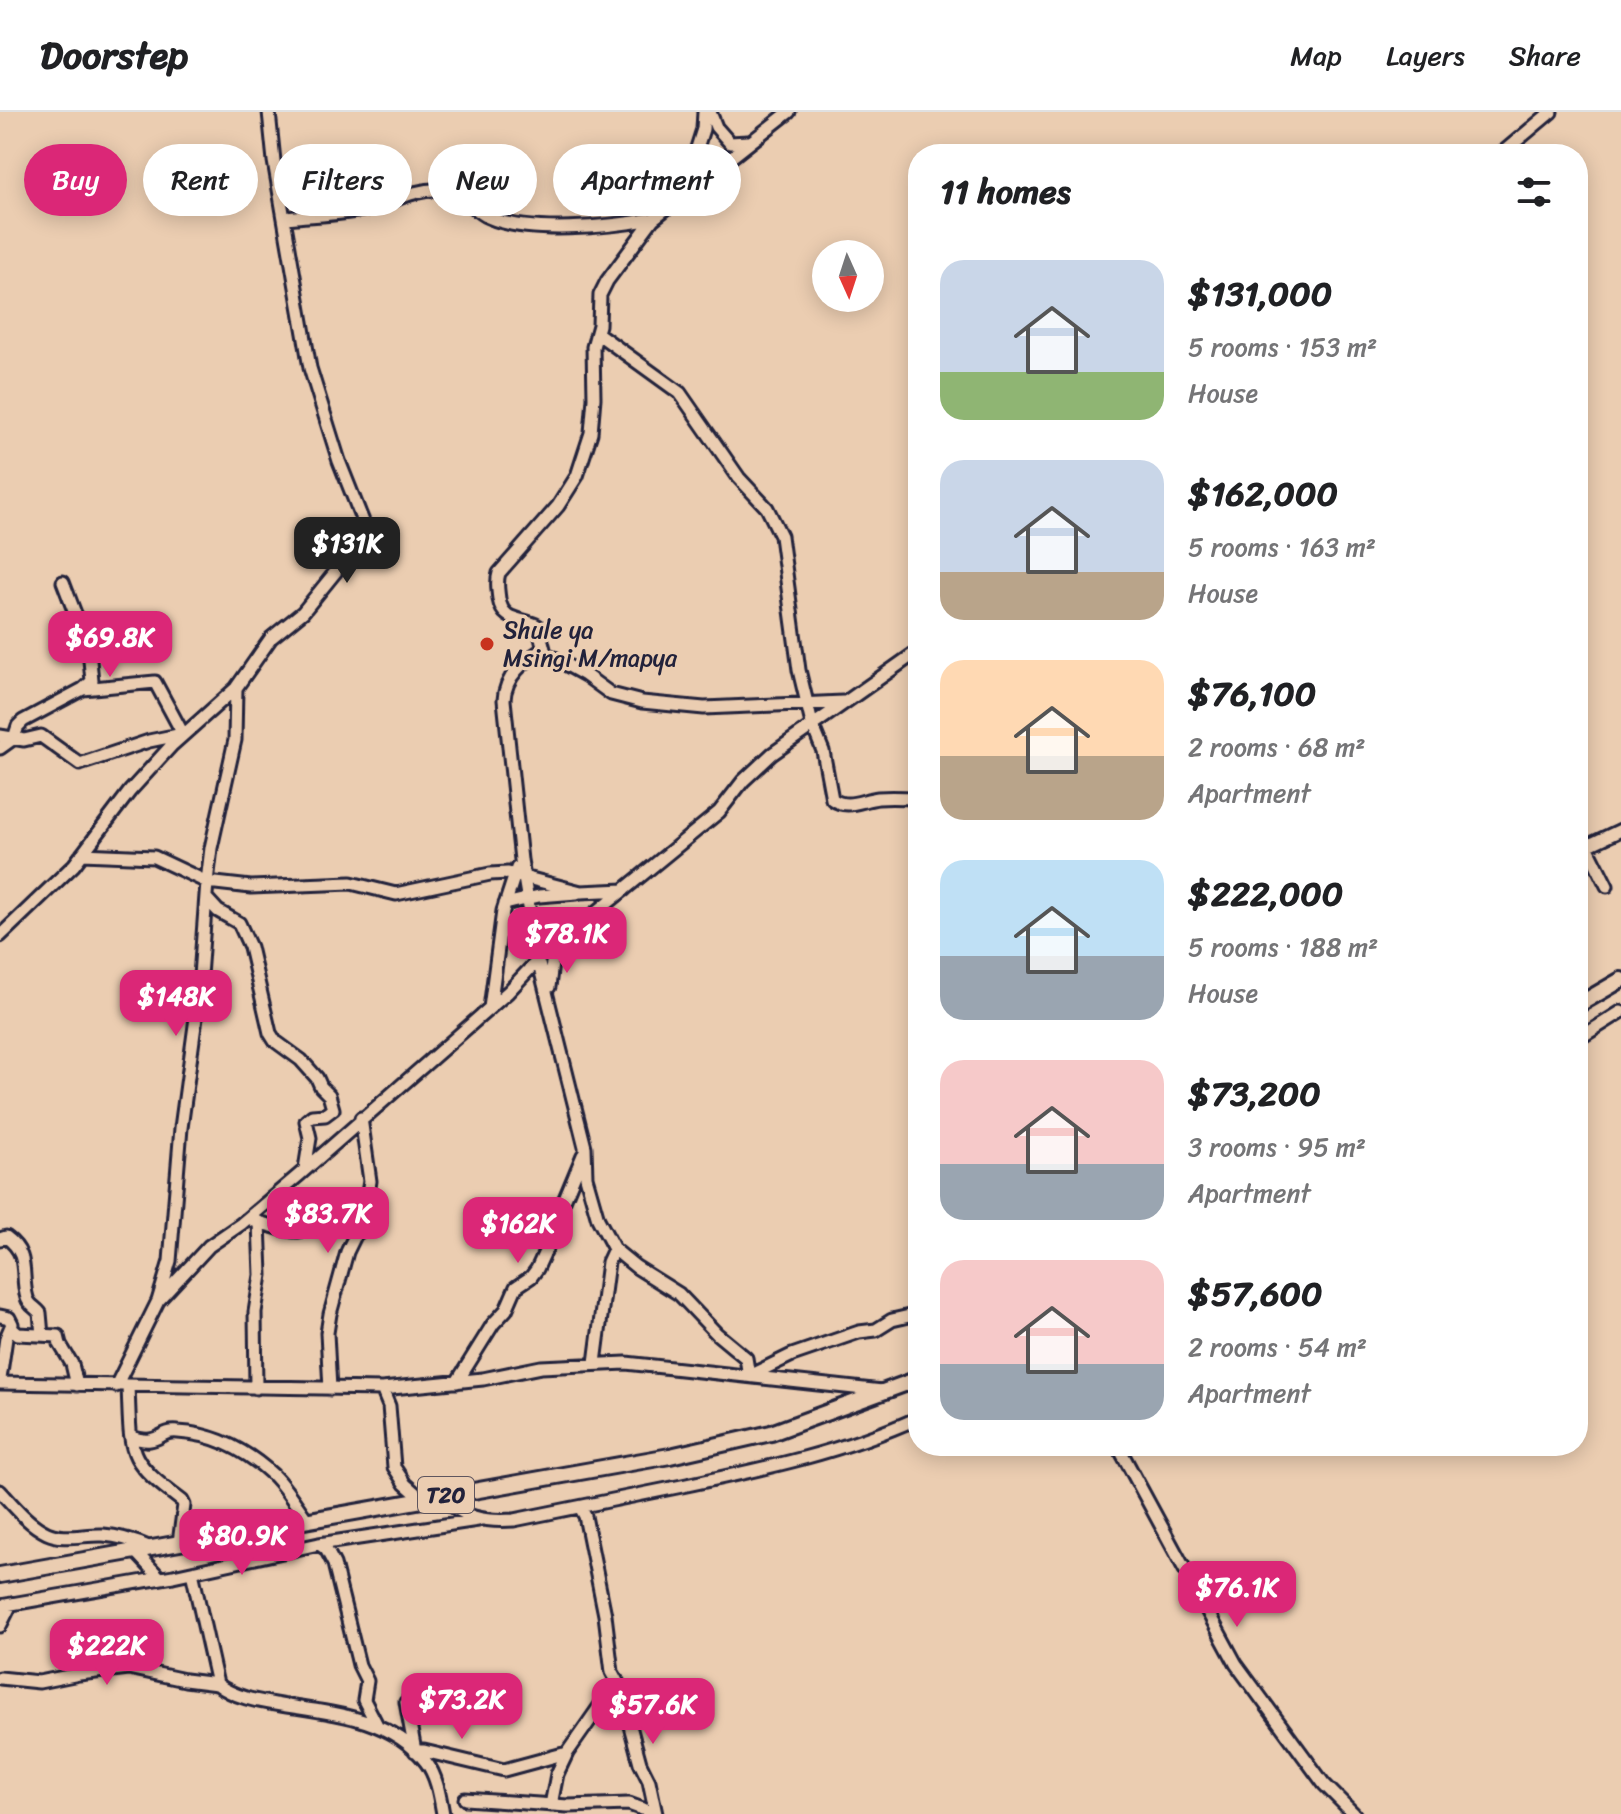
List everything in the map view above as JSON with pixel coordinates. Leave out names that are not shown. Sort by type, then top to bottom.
[{"type":"main road","points":[[1588,999],[1621,980]]},
{"type":"main road","name":"T20","points":[[0,1575],[670,1456],[771,1433],[908,1383]]},
{"type":"street","points":[[0,936],[82,854],[130,791],[183,734],[236,688],[271,638],[315,598],[365,527],[339,461],[315,386],[297,299],[269,112]]},
{"type":"street","points":[[698,144],[704,112]]},
{"type":"street","points":[[710,112],[716,127],[730,143],[750,142]]},
{"type":"street","points":[[741,149],[789,112]]},
{"type":"street","points":[[1513,144],[1551,112]]},
{"type":"street","points":[[286,218],[370,208],[403,195],[444,189],[487,217],[522,226],[612,225],[653,219]]},
{"type":"street","points":[[657,216],[602,288],[593,354],[591,433],[577,476],[558,506],[497,577],[502,610],[507,616],[538,626],[546,655],[585,675],[611,694],[642,702],[704,708],[845,702]]},
{"type":"street","points":[[597,333],[680,393],[739,478],[774,520],[781,536],[799,670],[834,801],[850,804],[878,798],[908,798]]},
{"type":"street","points":[[0,748],[14,738],[23,721],[83,689],[93,677],[89,650],[63,582]]},
{"type":"street","points":[[543,649],[515,671],[504,692],[520,875],[528,898],[538,960],[585,1147],[586,1177],[598,1219],[614,1249],[679,1294],[717,1334],[746,1358],[749,1376]]},
{"type":"street","points":[[158,1301],[209,1246],[253,1220],[361,1118],[490,1008],[538,960],[719,812],[753,771],[812,724],[908,659]]},
{"type":"street","points":[[83,689],[155,682],[183,734]]},
{"type":"street","points":[[179,1543],[184,1505],[139,1465],[132,1448],[122,1386],[158,1301],[170,1261],[207,882],[211,848],[235,740],[236,688]]},
{"type":"street","points":[[0,736],[31,739],[41,736],[80,764],[149,741],[183,734]]},
{"type":"street","points":[[1588,846],[1621,830]]},
{"type":"street","points":[[1588,848],[1607,886]]},
{"type":"street","points":[[82,854],[154,857],[207,882],[276,888],[351,883],[396,894],[490,874],[520,875],[581,892]]},
{"type":"street","points":[[490,1008],[505,904],[520,875]]},
{"type":"street","points":[[505,904],[528,898],[624,890]]},
{"type":"street","points":[[207,899],[218,911],[239,923],[250,947],[270,1033],[279,1045],[301,1060],[329,1095],[333,1109],[306,1121],[310,1138],[305,1169]]},
{"type":"street","points":[[548,1000],[554,947]]},
{"type":"street","points":[[1588,1033],[1621,1012]]},
{"type":"street","points":[[330,1389],[327,1354],[330,1314],[347,1252],[364,1217],[370,1181],[361,1118]]},
{"type":"street","points":[[457,1382],[493,1324],[506,1310],[516,1287],[537,1269],[548,1245],[552,1222],[579,1168],[585,1147]]},
{"type":"street","points":[[253,1220],[296,1231],[323,1221],[335,1221],[346,1224],[358,1233]]},
{"type":"street","points":[[253,1220],[261,1275],[255,1312],[256,1388]]},
{"type":"street","points":[[0,1239],[6,1237],[11,1240],[21,1255],[28,1302],[40,1313],[42,1335]]},
{"type":"street","points":[[595,1363],[608,1262],[614,1249]]},
{"type":"street","points":[[0,1316],[9,1318],[11,1328],[6,1338],[0,1381],[122,1386],[382,1389],[457,1382],[541,1367],[595,1363],[638,1364],[887,1392]]},
{"type":"street","points":[[749,1376],[792,1355],[859,1332],[876,1330],[892,1320],[908,1316]]},
{"type":"street","points":[[11,1328],[18,1334],[59,1337],[72,1364],[77,1385]]},
{"type":"street","points":[[382,1389],[389,1406],[394,1467],[405,1484],[422,1499]]},
{"type":"street","points":[[0,1626],[5,1605],[192,1572],[319,1544],[478,1520],[514,1520],[580,1507],[747,1473],[877,1437],[908,1423]]},
{"type":"street","points":[[131,1437],[152,1441],[171,1431],[219,1438],[274,1477],[307,1520]]},
{"type":"street","points":[[1123,1456],[1236,1664],[1324,1784],[1354,1814]]},
{"type":"street","points":[[0,1491],[31,1523],[48,1534],[129,1538],[152,1548]]},
{"type":"street","points":[[441,1496],[453,1508],[478,1520]]},
{"type":"street","points":[[580,1507],[585,1516],[605,1615],[612,1672],[619,1685],[640,1763],[649,1781],[656,1814]]},
{"type":"street","points":[[319,1544],[326,1549],[334,1564],[359,1665],[367,1681],[364,1700],[377,1726]]},
{"type":"street","points":[[135,1551],[160,1578]]},
{"type":"street","points":[[192,1572],[217,1684]]},
{"type":"street","points":[[0,1678],[39,1682],[129,1668],[217,1684],[243,1697],[357,1718],[377,1726],[427,1762],[436,1782],[443,1814]]},
{"type":"street","points":[[551,1805],[561,1761],[609,1693],[619,1685]]},
{"type":"street","points":[[406,1702],[415,1751]]},
{"type":"street","points":[[415,1751],[504,1770],[567,1753]]},
{"type":"street","points":[[465,1799],[551,1805],[629,1804],[656,1814]]},
{"type":"place","name":"Shule ya Msingi M/mapya","points":[[487,644]]}]
